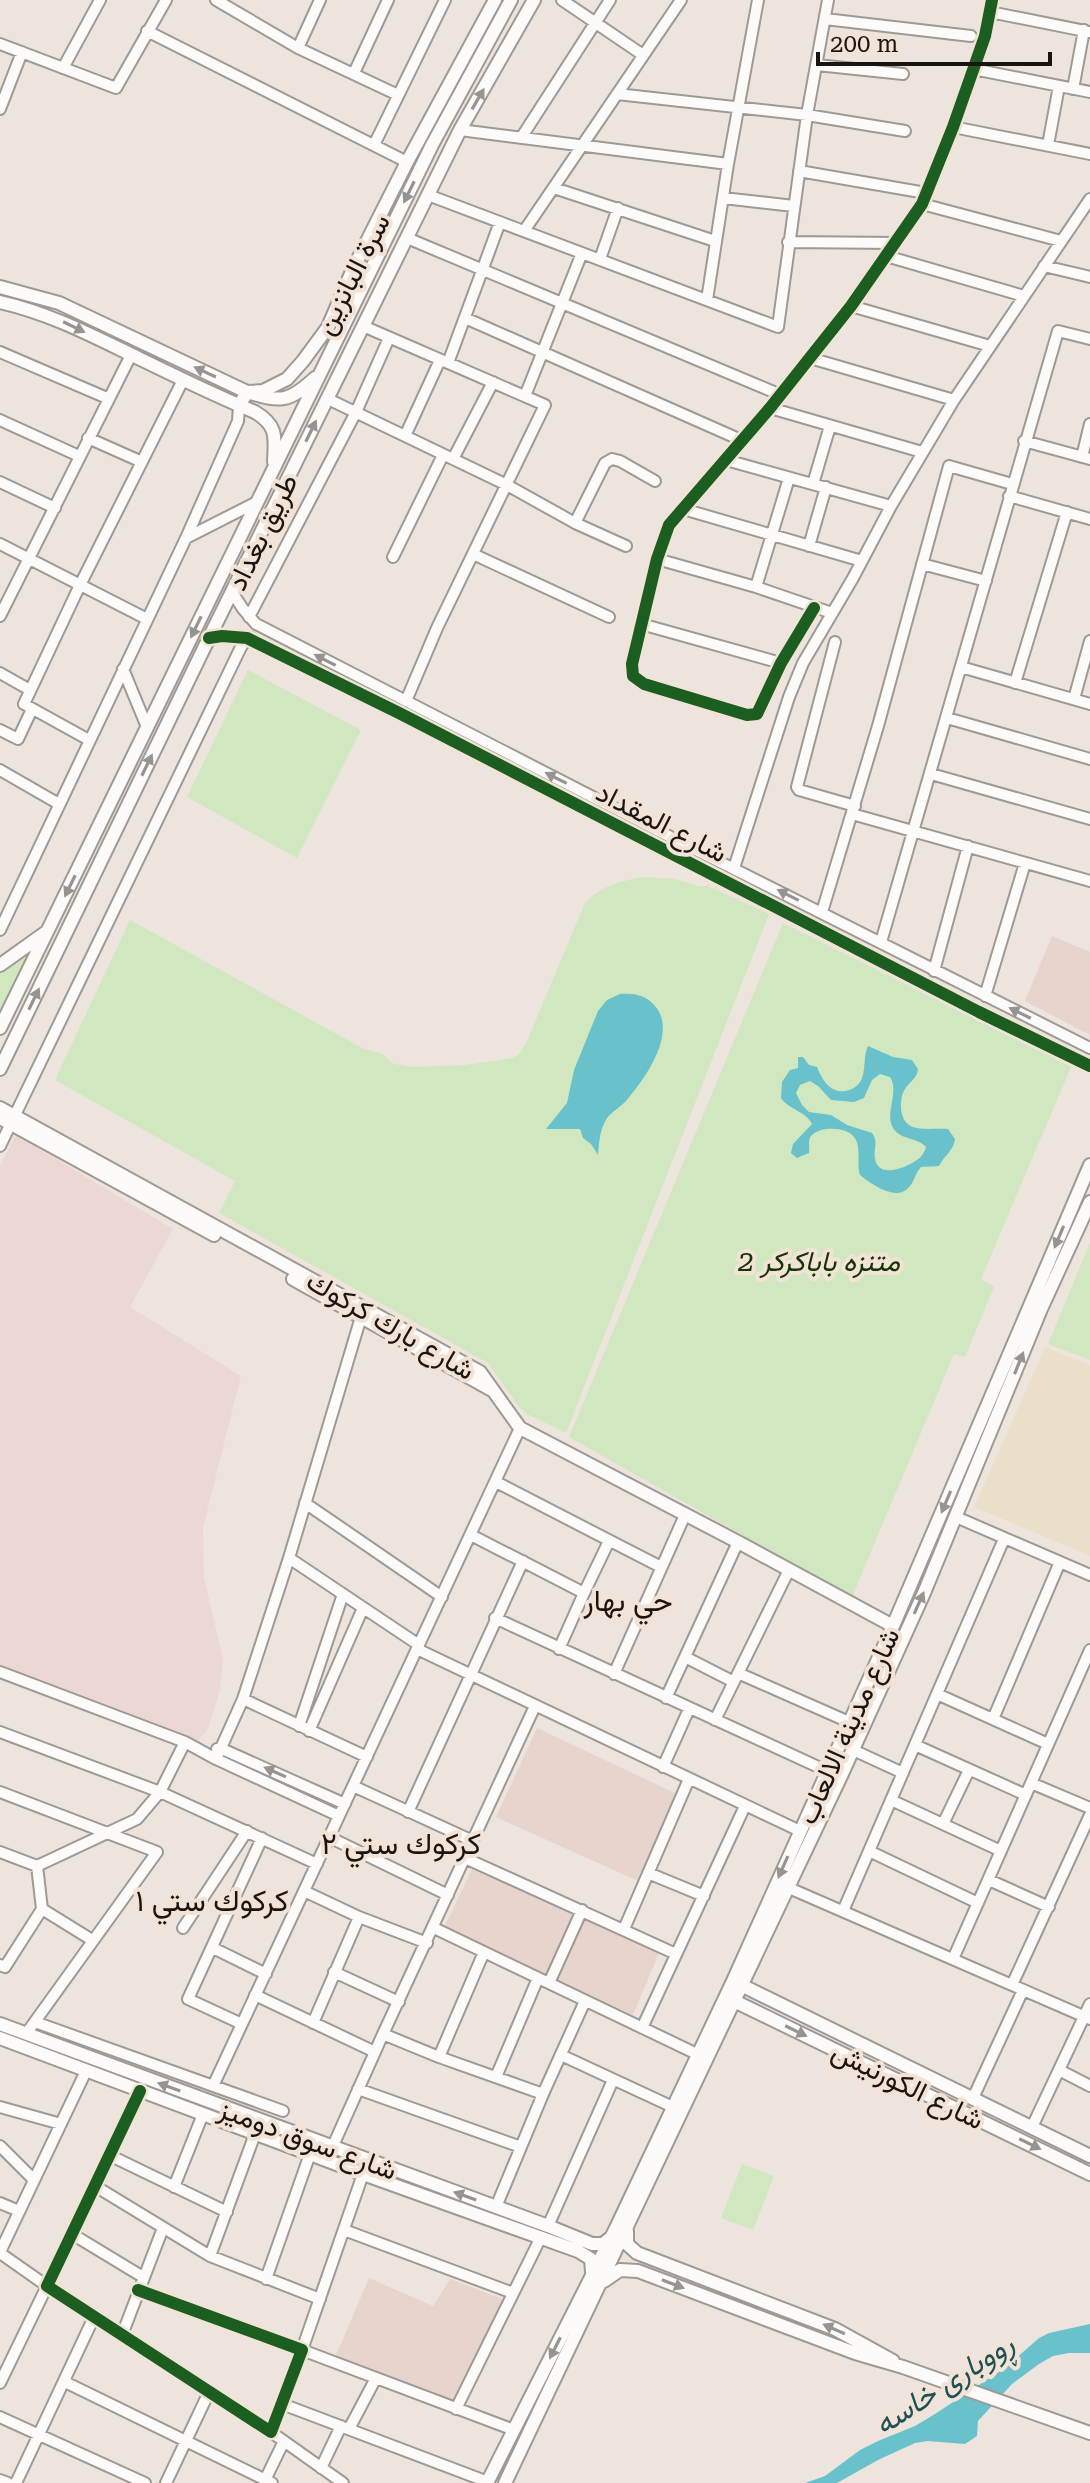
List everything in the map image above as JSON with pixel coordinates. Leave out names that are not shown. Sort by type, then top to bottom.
[{"type":"main road","name":"طريق بغداد","points":[[0,1028],[432,145],[511,0]]},
{"type":"main road","name":"سرة البانزين","points":[[247,392],[263,391],[287,379],[328,327],[353,269],[492,1]]},
{"type":"main road","name":"طريق بغداد","points":[[0,1069],[460,130],[531,1]]},
{"type":"main road","points":[[482,24],[495,30]]},
{"type":"main road","points":[[419,139],[432,145]]},
{"type":"main road","points":[[0,287],[59,303],[247,392],[283,400],[299,392],[323,370]]},
{"type":"main road","points":[[0,302],[59,320],[255,412],[270,424],[275,438],[274,467]]},
{"type":"main road","points":[[239,406],[247,392]]},
{"type":"main road","points":[[86,853],[100,860]]},
{"type":"main road","points":[[0,965],[48,931]]},
{"type":"main road","name":"شارع بارك كركوك","points":[[0,1108],[9,1119],[480,1372],[520,1428],[893,1626]]},
{"type":"main road","points":[[9,1119],[493,1391]]},
{"type":"main road","name":"شارع مدينة الالعاب","points":[[738,1984],[800,1831],[893,1626],[1090,1165]]},
{"type":"main road","name":"شارع مدينة الالعاب","points":[[596,2281],[613,2233],[699,2055],[789,1888],[853,1750],[956,1517],[1041,1309],[1090,1202]]},
{"type":"main road","points":[[966,1454],[979,1459]]},
{"type":"main road","points":[[869,1679],[882,1685]]},
{"type":"main road","name":"شارع الكورنيش","points":[[738,1984],[1090,2156]]},
{"type":"main road","name":"شارع مدينة الالعاب","points":[[596,2281],[628,2228],[730,1999]]},
{"type":"main road","name":"شارع الكورنيش","points":[[730,1999],[1090,2174]]},
{"type":"main road","name":"شارع سوق دوميز","points":[[0,2024],[496,2207],[580,2246]]},
{"type":"main road","name":"شارع سوق دوميز","points":[[0,2038],[416,2193],[544,2231]]},
{"type":"main road","points":[[912,2087],[921,2072]]},
{"type":"main road","points":[[416,2193],[421,2180]]},
{"type":"main road","points":[[628,2228],[627,2244],[637,2253],[835,2329],[903,2367]]},
{"type":"main road","points":[[580,2246],[600,2245],[607,2242],[613,2233]]},
{"type":"main road","points":[[505,2483],[596,2281],[592,2261],[580,2246]]},
{"type":"main road","points":[[488,2482],[596,2281],[622,2269],[638,2271],[855,2353],[1090,2433]]},
{"type":"street","points":[[63,68],[100,0]]},
{"type":"street","points":[[0,44],[116,88],[166,0]]},
{"type":"street","points":[[216,0],[298,48],[398,95]]},
{"type":"street","points":[[298,48],[320,0]]},
{"type":"street","points":[[354,73],[388,0]]},
{"type":"street","points":[[374,145],[445,0]]},
{"type":"street","points":[[562,0],[643,55]]},
{"type":"street","points":[[521,138],[610,0]]},
{"type":"street","points":[[524,231],[681,0]]},
{"type":"street","points":[[707,300],[737,108],[758,0]]},
{"type":"street","points":[[428,195],[778,327],[807,115],[828,0]]},
{"type":"street","points":[[814,608],[781,663],[760,712],[753,716],[637,681],[633,676],[632,664],[641,624],[669,525],[781,395],[851,306],[924,198],[985,36],[992,0]]},
{"type":"street","points":[[990,12],[1087,31],[1073,89]]},
{"type":"street","points":[[825,19],[971,36]]},
{"type":"street","points":[[147,31],[406,164]]},
{"type":"street","points":[[0,109],[22,52]]},
{"type":"street","points":[[817,65],[903,74]]},
{"type":"street","points":[[973,69],[1090,92]]},
{"type":"street","points":[[1048,145],[1059,86]]},
{"type":"street","points":[[617,94],[807,115],[905,131]]},
{"type":"street","points":[[953,127],[1090,154]]},
{"type":"street","points":[[460,130],[728,164]]},
{"type":"street","points":[[799,171],[924,198],[1061,241]]},
{"type":"street","points":[[554,188],[715,241]]},
{"type":"street","points":[[723,198],[794,206]]},
{"type":"street","points":[[734,868],[789,697],[803,663],[954,400],[1090,199]]},
{"type":"street","points":[[600,259],[618,208]]},
{"type":"street","points":[[405,436],[465,318],[500,222]]},
{"type":"street","points":[[407,238],[781,395]]},
{"type":"street","points":[[788,242],[895,243]]},
{"type":"street","points":[[525,396],[582,253]]},
{"type":"street","points":[[886,256],[1024,296]]},
{"type":"street","points":[[1044,266],[1090,277]]},
{"type":"street","points":[[851,306],[990,346]]},
{"type":"street","points":[[465,318],[741,440]]},
{"type":"street","points":[[363,326],[545,405],[437,628],[406,701]]},
{"type":"street","points":[[881,942],[1058,331],[1090,339]]},
{"type":"street","points":[[249,617],[356,412],[389,338]]},
{"type":"street","points":[[0,352],[107,398]]},
{"type":"street","points":[[0,616],[131,355]]},
{"type":"street","points":[[810,358],[954,400]]},
{"type":"street","points":[[89,740],[24,704],[183,380]]},
{"type":"street","points":[[393,557],[493,382]]},
{"type":"street","points":[[328,399],[626,546]]},
{"type":"street","points":[[0,930],[4,910],[59,804],[186,538],[238,421],[239,406]]},
{"type":"street","points":[[770,408],[922,452]]},
{"type":"street","points":[[0,420],[79,456]]},
{"type":"street","points":[[1024,441],[1086,458],[1090,424]]},
{"type":"street","points":[[813,484],[830,426]]},
{"type":"street","points":[[88,438],[142,462]]},
{"type":"street","points":[[575,523],[605,463],[612,459],[655,481]]},
{"type":"street","points":[[726,460],[891,506]]},
{"type":"street","points":[[822,912],[949,466],[1012,484]]},
{"type":"street","points":[[756,587],[789,478]]},
{"type":"street","points":[[0,482],[55,508]]},
{"type":"street","points":[[809,546],[826,487]]},
{"type":"street","points":[[1009,496],[1090,519]]},
{"type":"street","points":[[186,538],[257,502]]},
{"type":"street","points":[[683,509],[862,561]]},
{"type":"street","points":[[1015,683],[1067,512]]},
{"type":"street","points":[[0,544],[147,619]]},
{"type":"street","points":[[473,554],[609,617]]},
{"type":"street","points":[[657,559],[756,587],[832,613]]},
{"type":"street","points":[[922,564],[986,581]]},
{"type":"street","name":"شارع المقداد","points":[[232,592],[249,617],[267,630],[1090,1048]]},
{"type":"street","points":[[641,624],[781,663]]},
{"type":"street","points":[[0,1146],[9,1119],[247,638],[267,630]]},
{"type":"street","name":"شارع المقداد","points":[[209,638],[247,638],[1090,1066]]},
{"type":"street","points":[[1074,699],[1090,641]]},
{"type":"street","points":[[835,642],[797,787],[799,790],[915,830],[1090,881]]},
{"type":"street","points":[[961,667],[1090,704]]},
{"type":"street","points":[[123,669],[147,727]]},
{"type":"street","points":[[0,673],[30,690]]},
{"type":"street","points":[[0,730],[18,739],[32,709]]},
{"type":"street","points":[[947,718],[1090,759]]},
{"type":"street","points":[[0,770],[59,804]]},
{"type":"street","points":[[931,774],[1090,819]]},
{"type":"street","points":[[934,971],[968,846]]},
{"type":"street","points":[[688,861],[692,848]]},
{"type":"street","points":[[985,996],[1025,863]]},
{"type":"street","points":[[216,1759],[243,1699],[361,1317]]},
{"type":"street","points":[[213,2086],[520,1428]]},
{"type":"street","points":[[496,1482],[661,1567]]},
{"type":"street","points":[[305,1503],[442,1597]]},
{"type":"street","points":[[614,1674],[685,1515]]},
{"type":"street","points":[[956,1517],[1090,1575]]},
{"type":"street","points":[[471,1535],[584,1593]]},
{"type":"street","points":[[843,1911],[1004,1539]]},
{"type":"street","points":[[559,1649],[609,1541]]},
{"type":"street","points":[[666,1698],[738,1542]]},
{"type":"street","points":[[289,1558],[418,1647],[470,1675],[800,1831]]},
{"type":"street","points":[[408,1812],[523,1561]]},
{"type":"street","points":[[993,1719],[1060,1562]]},
{"type":"street","points":[[715,1720],[789,1570]]},
{"type":"street","points":[[304,1729],[343,1594]]},
{"type":"street","points":[[304,1729],[363,1608]]},
{"type":"street","points":[[495,1618],[827,1771]]},
{"type":"street","points":[[953,1959],[1048,1744],[1086,1670],[1090,1650]]},
{"type":"street","points":[[685,1657],[849,1722]]},
{"type":"street","points":[[0,1672],[185,1742],[339,1816]]},
{"type":"street","points":[[937,1694],[1048,1744]]},
{"type":"street","points":[[243,1699],[367,1757]]},
{"type":"street","points":[[332,2148],[535,1706]]},
{"type":"street","points":[[663,1767],[689,1709]]},
{"type":"street","points":[[0,1732],[160,1792],[317,1864]]},
{"type":"street","points":[[0,1852],[37,1866],[137,1819],[160,1792],[185,1742]]},
{"type":"street","points":[[915,1745],[1026,1795]]},
{"type":"street","points":[[203,1750],[222,1749],[345,1804]]},
{"type":"street","points":[[853,1750],[903,1773]]},
{"type":"street","points":[[943,1824],[969,1770]]},
{"type":"street","points":[[624,1929],[689,1779]]},
{"type":"street","points":[[1031,1783],[1090,1808]]},
{"type":"street","points":[[353,1786],[473,1841]]},
{"type":"street","points":[[0,1792],[157,1852],[26,2034]]},
{"type":"street","points":[[891,1800],[1001,1851]]},
{"type":"street","points":[[642,2028],[745,1806]]},
{"type":"street","points":[[973,2098],[1049,1907],[1090,1815]]},
{"type":"street","points":[[183,1928],[247,1831]]},
{"type":"street","points":[[329,1837],[448,1895]]},
{"type":"street","points":[[242,2024],[188,1999],[262,1838]]},
{"type":"street","points":[[869,1851],[978,1903]]},
{"type":"street","points":[[465,1858],[676,1954]]},
{"type":"street","points":[[0,1965],[5,1967],[42,1909],[37,1866]]},
{"type":"street","points":[[648,1873],[704,1896]]},
{"type":"street","points":[[989,1880],[1049,1907]]},
{"type":"street","points":[[789,1888],[1087,2018]]},
{"type":"street","points":[[304,1891],[359,1917],[427,1943]]},
{"type":"street","points":[[42,1909],[92,1940]]},
{"type":"street","points":[[496,2077],[582,1910]]},
{"type":"street","points":[[313,2023],[359,1917]]},
{"type":"street","points":[[434,1928],[699,2055]]},
{"type":"street","points":[[213,1948],[266,1974]]},
{"type":"street","points":[[439,2057],[484,1952]]},
{"type":"street","points":[[334,1972],[399,2002]]},
{"type":"street","points":[[255,1995],[375,2052]]},
{"type":"street","points":[[496,2207],[585,2001]]},
{"type":"street","points":[[1032,2127],[1087,2018],[1090,2004]]},
{"type":"street","points":[[35,2022],[283,2111]]},
{"type":"street","points":[[383,2034],[543,2094]]},
{"type":"street","points":[[561,2055],[675,2108]]},
{"type":"street","points":[[1059,2070],[1090,2086]]},
{"type":"street","points":[[86,2071],[0,2252],[343,2483]]},
{"type":"street","points":[[456,2409],[544,2231],[613,2080]]},
{"type":"street","points":[[358,2089],[521,2147]]},
{"type":"street","points":[[0,2383],[140,2091]]},
{"type":"street","points":[[0,2107],[61,2124]]},
{"type":"street","points":[[174,2187],[203,2114]]},
{"type":"street","points":[[210,2256],[255,2134]]},
{"type":"street","points":[[0,2146],[34,2180]]},
{"type":"street","points":[[266,2279],[310,2154]]},
{"type":"street","points":[[109,2155],[227,2212]]},
{"type":"street","points":[[271,2432],[363,2174]]},
{"type":"street","points":[[95,2186],[210,2256],[320,2299]]},
{"type":"street","points":[[0,2203],[19,2211]]},
{"type":"street","points":[[122,2335],[163,2228]]},
{"type":"street","points":[[344,2230],[513,2293]]},
{"type":"street","points":[[72,2234],[143,2277]]},
{"type":"street","points":[[138,2290],[514,2430]]},
{"type":"street","points":[[16,2483],[94,2317]]},
{"type":"street","points":[[321,2468],[376,2378]]},
{"type":"street","points":[[65,2382],[269,2481],[284,2441]]},
{"type":"street","points":[[166,2483],[209,2392]]},
{"type":"street","points":[[282,2404],[488,2482]]},
{"type":"street","points":[[0,2417],[145,2483]]},
{"type":"street","points":[[0,2480],[8,2483]]},
{"type":"shaded area","points":[[1052,936],[1090,952],[1090,1035],[1025,1001]]},
{"type":"shaded area","points":[[16,1135],[173,1229],[130,1307],[241,1376],[203,1528],[204,1577],[223,1660],[216,1704],[207,1731],[197,1741],[0,1669],[0,1166]]},
{"type":"shaded area","points":[[537,1728],[677,1794],[638,1881],[496,1817]]},
{"type":"shaded area","points":[[473,1867],[574,1915],[546,1975],[444,1928]]},
{"type":"shaded area","points":[[583,1918],[659,1953],[633,2015],[554,1978]]},
{"type":"shaded area","points":[[369,2278],[433,2306],[450,2279],[505,2300],[455,2405],[334,2360]]},
{"type":"green space","points":[[248,670],[361,730],[297,858],[187,797]]},
{"type":"green space","points":[[646,877],[708,886],[769,914],[566,1433],[519,1407],[488,1363],[219,1213],[235,1181],[55,1080],[130,920],[364,1049],[381,1053],[394,1064],[414,1067],[465,1065],[513,1058],[527,1041],[585,903],[612,885]]},
{"type":"green space","name":"متنزه باباكركر 2","points":[[783,923],[1071,1067],[981,1279],[994,1287],[965,1357],[954,1354],[852,1597],[569,1437]]},
{"type":"green space","points":[[29,952],[0,1011],[0,972]]},
{"type":"green space","points":[[1090,1243],[1090,1360],[1048,1344]]},
{"type":"green space","points":[[742,2164],[774,2176],[753,2230],[721,2218]]},
{"type":"sand","points":[[1045,1347],[1090,1365],[1090,1556],[974,1507]]},
{"type":"water","points":[[620,994],[648,999],[661,1017],[663,1029],[656,1055],[642,1081],[605,1122],[598,1155],[583,1138],[580,1129],[546,1129],[567,1103],[574,1070],[598,1011],[607,1000]]},
{"type":"water","points":[[868,1046],[893,1057],[912,1060],[918,1069],[903,1094],[903,1117],[907,1123],[918,1128],[948,1129],[955,1139],[939,1166],[921,1167],[909,1187],[902,1192],[883,1190],[860,1175],[856,1141],[846,1131],[827,1129],[816,1132],[810,1139],[809,1153],[797,1158],[791,1153],[793,1144],[812,1124],[781,1098],[782,1082],[790,1070],[798,1068],[798,1057],[817,1067],[828,1086],[843,1091],[859,1084]],"holes":[[[880,1074],[890,1077],[893,1083],[890,1116],[893,1128],[900,1135],[926,1147],[917,1160],[894,1170],[884,1170],[877,1164],[872,1133],[847,1125],[831,1115],[809,1112],[796,1093],[800,1085],[810,1081],[831,1100],[854,1102],[864,1098],[872,1080]]]},
{"type":"water","points":[[1090,2324],[1090,2353],[1053,2356],[1039,2364],[1012,2384],[978,2421],[977,2436],[965,2444],[915,2443],[837,2483],[805,2483],[825,2476],[860,2450],[935,2414],[1006,2367],[1039,2338]]},
{"type":"cycle path","points":[[814,608],[781,663],[757,714],[747,715],[644,684],[633,676],[632,664],[657,559],[669,525],[770,408],[851,306],[922,204],[985,36],[992,0]]},
{"type":"cycle path","points":[[209,638],[247,638],[1090,1066]]},
{"type":"cycle path","points":[[138,2290],[302,2350],[271,2432],[47,2286],[140,2091]]},
{"type":"district","name":"حي بهار","points":[[628,1601]]},
{"type":"district","name":"كركوك ستي ٢","points":[[401,1844]]},
{"type":"district","name":"كركوك ستي ١","points":[[212,1901]]},
{"type":"water label","name":"ڕووباری خاسە","points":[[944,2384]]}]
